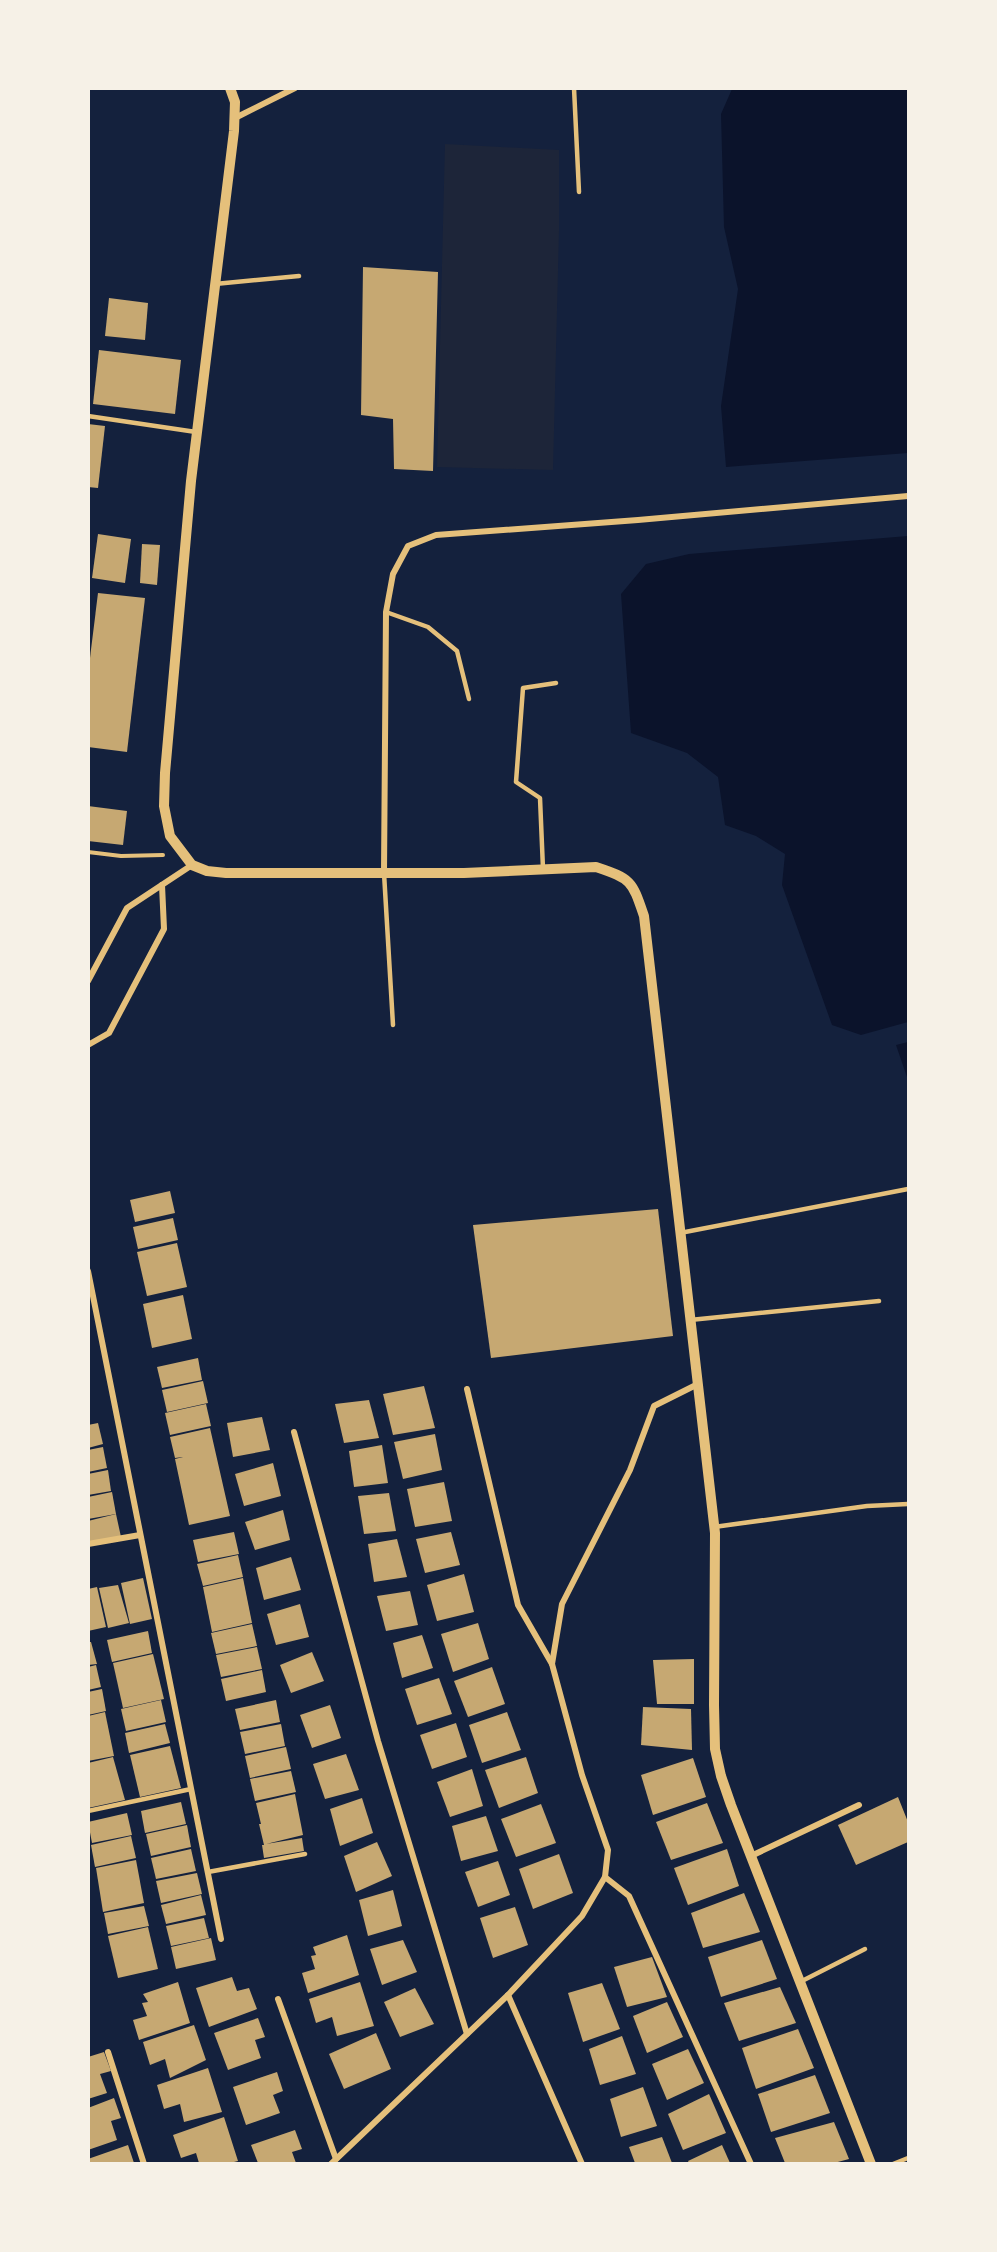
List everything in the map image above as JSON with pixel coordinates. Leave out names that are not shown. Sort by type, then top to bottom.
[{"type":"street","points":[[230,88],[235,102],[234,119],[191,481],[164,806],[170,836],[192,865],[226,873],[464,873],[596,867],[616,874],[634,886],[644,916],[714,1527],[715,1749],[721,1776],[751,1856],[871,2163]]},
{"type":"street","points":[[234,119],[295,88]]},
{"type":"street","points":[[384,873],[386,612],[393,574],[408,546],[436,535],[909,496]]},
{"type":"street","points":[[88,981],[127,908],[192,865]]},
{"type":"street","points":[[88,1045],[109,1033],[164,929],[162,885]]},
{"type":"street","points":[[88,1271],[221,1939]]},
{"type":"street","points":[[552,1664],[562,1604],[630,1470],[654,1406],[698,1384]]},
{"type":"street","points":[[278,1999],[334,2161],[508,1995],[582,1916],[605,1877],[608,1850],[582,1775],[552,1664],[518,1605],[467,1389]]},
{"type":"street","points":[[294,1432],[378,1741],[467,2034]]},
{"type":"street","points":[[88,1544],[140,1535]]},
{"type":"street","points":[[751,1856],[859,1804]]},
{"type":"street","points":[[605,1877],[629,1896],[751,2163]]},
{"type":"street","points":[[508,1995],[582,2163]]},
{"type":"street","points":[[108,2052],[144,2163]]},
{"type":"lane","points":[[574,88],[579,192]]},
{"type":"lane","points":[[215,284],[299,276]]},
{"type":"lane","points":[[88,416],[197,432]]},
{"type":"lane","points":[[386,612],[428,627],[457,651],[469,699]]},
{"type":"lane","points":[[543,869],[540,798],[516,782],[521,702],[523,687],[556,683]]},
{"type":"lane","points":[[384,873],[393,1025]]},
{"type":"lane","points":[[680,1233],[909,1189]]},
{"type":"lane","points":[[690,1320],[879,1301]]},
{"type":"lane","points":[[714,1527],[867,1506],[909,1504]]},
{"type":"lane","points":[[88,1811],[191,1789]]},
{"type":"lane","points":[[208,1872],[305,1854]]},
{"type":"lane","points":[[800,1982],[865,1949]]},
{"type":"lane","points":[[893,2163],[909,2158]]},
{"type":"path","points":[[88,852],[121,856],[184,855]]},
{"type":"shaded area","points":[[732,89],[908,89],[908,453],[726,467],[721,406],[738,289],[724,227],[721,114]]},
{"type":"shaded area","points":[[445,144],[559,150],[553,470],[437,467]]},
{"type":"shaded area","points":[[908,536],[908,1022],[861,1035],[832,1025],[782,885],[785,854],[756,836],[725,825],[718,777],[687,753],[631,733],[621,594],[646,564],[689,554]]},
{"type":"shaded area","points":[[908,1042],[908,1080],[896,1045]]},
{"type":"building","points":[[363,267],[438,272],[433,471],[394,469],[393,419],[361,415]]},
{"type":"building","points":[[109,298],[148,303],[145,340],[105,336]]},
{"type":"building","points":[[99,350],[181,360],[175,414],[93,404]]},
{"type":"building","points":[[88,424],[105,426],[98,488],[88,487]]},
{"type":"building","points":[[98,534],[131,539],[125,583],[92,578]]},
{"type":"building","points":[[142,544],[160,545],[157,585],[140,583]]},
{"type":"building","points":[[98,593],[145,598],[127,752],[88,747],[88,674]]},
{"type":"building","points":[[88,806],[127,811],[123,845],[88,841]]},
{"type":"building","points":[[170,1191],[175,1213],[135,1222],[130,1200]]},
{"type":"building","points":[[658,1209],[673,1336],[491,1358],[473,1225]]},
{"type":"building","points":[[173,1218],[178,1240],[138,1249],[133,1227]]},
{"type":"building","points":[[177,1243],[187,1287],[147,1296],[137,1252]]},
{"type":"building","points":[[183,1295],[192,1339],[152,1348],[143,1304]]},
{"type":"building","points":[[198,1358],[202,1380],[162,1388],[157,1367]]},
{"type":"building","points":[[203,1381],[208,1403],[167,1412],[162,1390]]},
{"type":"building","points":[[424,1386],[435,1428],[393,1435],[383,1394]]},
{"type":"building","points":[[369,1400],[379,1438],[344,1443],[335,1404]]},
{"type":"building","points":[[206,1404],[211,1426],[170,1435],[165,1413]]},
{"type":"building","points":[[262,1417],[270,1450],[233,1457],[227,1423]]},
{"type":"building","points":[[98,1423],[103,1444],[88,1448],[88,1425]]},
{"type":"building","points":[[210,1428],[230,1516],[189,1525],[175,1459],[183,1457],[175,1458],[170,1437]]},
{"type":"building","points":[[435,1434],[442,1470],[403,1479],[394,1442]]},
{"type":"building","points":[[382,1445],[388,1483],[354,1487],[349,1451]]},
{"type":"building","points":[[103,1447],[107,1468],[88,1472],[88,1450]]},
{"type":"building","points":[[273,1463],[281,1496],[244,1506],[235,1474]]},
{"type":"building","points":[[108,1470],[111,1491],[88,1495],[88,1474]]},
{"type":"building","points":[[444,1482],[452,1521],[415,1527],[407,1489]]},
{"type":"building","points":[[112,1492],[116,1514],[88,1519],[88,1497]]},
{"type":"building","points":[[389,1493],[396,1531],[364,1534],[358,1496]]},
{"type":"building","points":[[283,1510],[290,1540],[255,1550],[245,1522]]},
{"type":"building","points":[[116,1514],[121,1537],[88,1543],[88,1521]]},
{"type":"building","points":[[234,1532],[239,1554],[198,1562],[193,1540]]},
{"type":"building","points":[[451,1532],[460,1565],[425,1573],[416,1539]]},
{"type":"building","points":[[397,1539],[407,1577],[374,1582],[368,1544]]},
{"type":"building","points":[[238,1555],[243,1577],[203,1586],[197,1564]]},
{"type":"building","points":[[291,1557],[301,1590],[264,1600],[256,1568]]},
{"type":"building","points":[[464,1574],[474,1612],[437,1621],[427,1585]]},
{"type":"building","points":[[143,1578],[152,1619],[130,1624],[121,1583]]},
{"type":"building","points":[[243,1578],[252,1623],[212,1632],[203,1587]]},
{"type":"building","points":[[118,1585],[129,1623],[108,1628],[99,1588]]},
{"type":"building","points":[[97,1587],[106,1627],[88,1631],[88,1589]]},
{"type":"building","points":[[410,1591],[418,1625],[386,1631],[377,1596]]},
{"type":"building","points":[[300,1604],[309,1637],[276,1645],[267,1614]]},
{"type":"building","points":[[478,1623],[489,1659],[453,1672],[441,1634]]},
{"type":"building","points":[[252,1624],[257,1646],[216,1654],[211,1633]]},
{"type":"building","points":[[148,1631],[152,1653],[112,1662],[107,1640]]},
{"type":"building","points":[[422,1635],[433,1668],[402,1678],[393,1643]]},
{"type":"building","points":[[88,1642],[91,1642],[97,1664],[88,1665]]},
{"type":"building","points":[[257,1647],[262,1669],[221,1677],[216,1655]]},
{"type":"building","points":[[312,1652],[324,1681],[291,1693],[280,1665]]},
{"type":"building","points":[[153,1654],[164,1699],[123,1708],[113,1663]]},
{"type":"building","points":[[694,1659],[694,1704],[657,1704],[653,1660]]},
{"type":"building","points":[[96,1665],[101,1687],[88,1690],[88,1667]]},
{"type":"building","points":[[492,1667],[505,1704],[468,1717],[454,1681]]},
{"type":"building","points":[[262,1670],[266,1692],[226,1701],[221,1679]]},
{"type":"building","points":[[439,1678],[452,1714],[417,1725],[405,1689]]},
{"type":"building","points":[[102,1689],[106,1711],[88,1715],[88,1692]]},
{"type":"building","points":[[161,1700],[166,1722],[126,1731],[121,1709]]},
{"type":"building","points":[[276,1700],[280,1722],[240,1730],[235,1709]]},
{"type":"building","points":[[330,1705],[341,1738],[312,1748],[300,1715]]},
{"type":"building","points":[[643,1707],[691,1709],[692,1750],[641,1745]]},
{"type":"building","points":[[105,1712],[114,1756],[88,1761],[88,1716]]},
{"type":"building","points":[[507,1712],[521,1750],[482,1763],[469,1725]]},
{"type":"building","points":[[456,1723],[467,1757],[432,1769],[420,1735]]},
{"type":"building","points":[[165,1724],[170,1743],[129,1753],[125,1733]]},
{"type":"building","points":[[281,1724],[285,1746],[245,1754],[240,1732]]},
{"type":"building","points":[[170,1746],[181,1788],[140,1797],[130,1755]]},
{"type":"building","points":[[286,1747],[291,1769],[250,1778],[245,1756]]},
{"type":"building","points":[[346,1754],[359,1790],[325,1799],[313,1764]]},
{"type":"building","points":[[113,1757],[125,1800],[88,1808],[88,1763]]},
{"type":"building","points":[[526,1757],[538,1793],[499,1808],[485,1770]]},
{"type":"building","points":[[693,1758],[706,1797],[653,1815],[641,1775]]},
{"type":"building","points":[[472,1769],[483,1806],[450,1817],[437,1782]]},
{"type":"building","points":[[291,1771],[296,1792],[255,1801],[250,1779]]},
{"type":"building","points":[[295,1794],[303,1835],[266,1844],[302,1838],[304,1851],[264,1858],[262,1845],[264,1845],[259,1824],[261,1824],[256,1803]]},
{"type":"building","points":[[898,1797],[908,1822],[908,1842],[856,1865],[838,1825]]},
{"type":"building","points":[[362,1798],[373,1833],[340,1846],[330,1809]]},
{"type":"building","points":[[181,1802],[186,1824],[145,1833],[141,1811]]},
{"type":"building","points":[[707,1803],[723,1843],[671,1860],[656,1822]]},
{"type":"building","points":[[541,1804],[556,1843],[516,1857],[501,1819]]},
{"type":"building","points":[[127,1813],[132,1835],[92,1843],[88,1822]]},
{"type":"building","points":[[486,1816],[498,1851],[461,1861],[452,1826]]},
{"type":"building","points":[[187,1825],[191,1847],[151,1856],[146,1834]]},
{"type":"building","points":[[131,1836],[136,1858],[95,1867],[91,1845]]},
{"type":"building","points":[[377,1842],[392,1876],[356,1892],[344,1856]]},
{"type":"building","points":[[191,1849],[196,1871],[156,1879],[151,1858]]},
{"type":"building","points":[[727,1849],[739,1886],[688,1905],[674,1868]]},
{"type":"building","points":[[559,1854],[573,1893],[533,1909],[519,1869]]},
{"type":"building","points":[[136,1860],[144,1903],[103,1912],[96,1868]]},
{"type":"building","points":[[498,1861],[510,1895],[478,1907],[465,1872]]},
{"type":"building","points":[[197,1873],[202,1894],[161,1903],[156,1881]]},
{"type":"building","points":[[393,1890],[402,1926],[368,1936],[359,1900]]},
{"type":"building","points":[[744,1893],[760,1932],[703,1948],[691,1913]]},
{"type":"building","points":[[201,1895],[206,1915],[166,1924],[161,1905]]},
{"type":"building","points":[[144,1906],[149,1926],[108,1934],[104,1913]]},
{"type":"building","points":[[515,1907],[528,1945],[493,1958],[480,1918]]},
{"type":"building","points":[[204,1918],[209,1938],[171,1946],[166,1926]]},
{"type":"building","points":[[148,1927],[158,1969],[118,1978],[108,1936]]},
{"type":"building","points":[[347,1935],[359,1975],[308,1993],[302,1973],[315,1969],[311,1956],[316,1955],[313,1947]]},
{"type":"building","points":[[211,1938],[216,1960],[176,1969],[171,1947]]},
{"type":"building","points":[[403,1940],[417,1972],[382,1985],[370,1949]]},
{"type":"building","points":[[762,1940],[777,1979],[721,1997],[708,1957]]},
{"type":"building","points":[[652,1957],[667,1997],[627,2007],[614,1967]]},
{"type":"building","points":[[232,1977],[237,1991],[249,1988],[257,2009],[209,2027],[196,1988]]},
{"type":"building","points":[[178,1982],[190,2023],[139,2040],[133,2020],[147,2016],[142,2003],[148,2002],[143,1994]]},
{"type":"building","points":[[360,1982],[374,2026],[337,2036],[332,2017],[316,2023],[309,1999]]},
{"type":"building","points":[[602,1983],[620,2029],[583,2042],[568,1993]]},
{"type":"building","points":[[780,1987],[796,2023],[739,2041],[724,2003]]},
{"type":"building","points":[[415,1988],[434,2024],[400,2037],[384,2002]]},
{"type":"building","points":[[667,2002],[683,2037],[647,2053],[633,2016]]},
{"type":"building","points":[[258,2018],[265,2037],[255,2040],[261,2058],[228,2070],[214,2033]]},
{"type":"building","points":[[194,2025],[206,2060],[170,2078],[165,2059],[150,2065],[143,2042]]},
{"type":"building","points":[[798,2029],[814,2068],[756,2089],[742,2048]]},
{"type":"building","points":[[376,2033],[391,2069],[344,2089],[329,2054]]},
{"type":"building","points":[[622,2036],[636,2074],[600,2085],[589,2049]]},
{"type":"building","points":[[688,2049],[704,2083],[667,2100],[652,2064]]},
{"type":"building","points":[[104,2052],[111,2071],[100,2074],[107,2093],[88,2099],[88,2057]]},
{"type":"building","points":[[208,2068],[222,2112],[184,2122],[180,2104],[164,2109],[157,2085]]},
{"type":"building","points":[[277,2072],[283,2091],[273,2095],[280,2113],[246,2125],[233,2087]]},
{"type":"building","points":[[815,2075],[830,2113],[771,2132],[758,2094]]},
{"type":"building","points":[[643,2087],[657,2126],[621,2137],[610,2099]]},
{"type":"building","points":[[709,2094],[726,2133],[683,2150],[668,2114]]},
{"type":"building","points":[[114,2098],[121,2118],[111,2121],[117,2140],[88,2150],[88,2108]]},
{"type":"building","points":[[224,2117],[238,2161],[199,2163],[196,2153],[181,2158],[173,2135]]},
{"type":"building","points":[[834,2122],[849,2159],[834,2163],[785,2163],[775,2138]]},
{"type":"building","points":[[295,2130],[302,2149],[292,2152],[296,2163],[258,2163],[251,2145]]},
{"type":"building","points":[[662,2137],[672,2163],[635,2163],[629,2147]]},
{"type":"building","points":[[128,2145],[134,2163],[88,2163],[88,2159]]},
{"type":"building","points":[[722,2145],[730,2163],[689,2163],[688,2161]]}]
